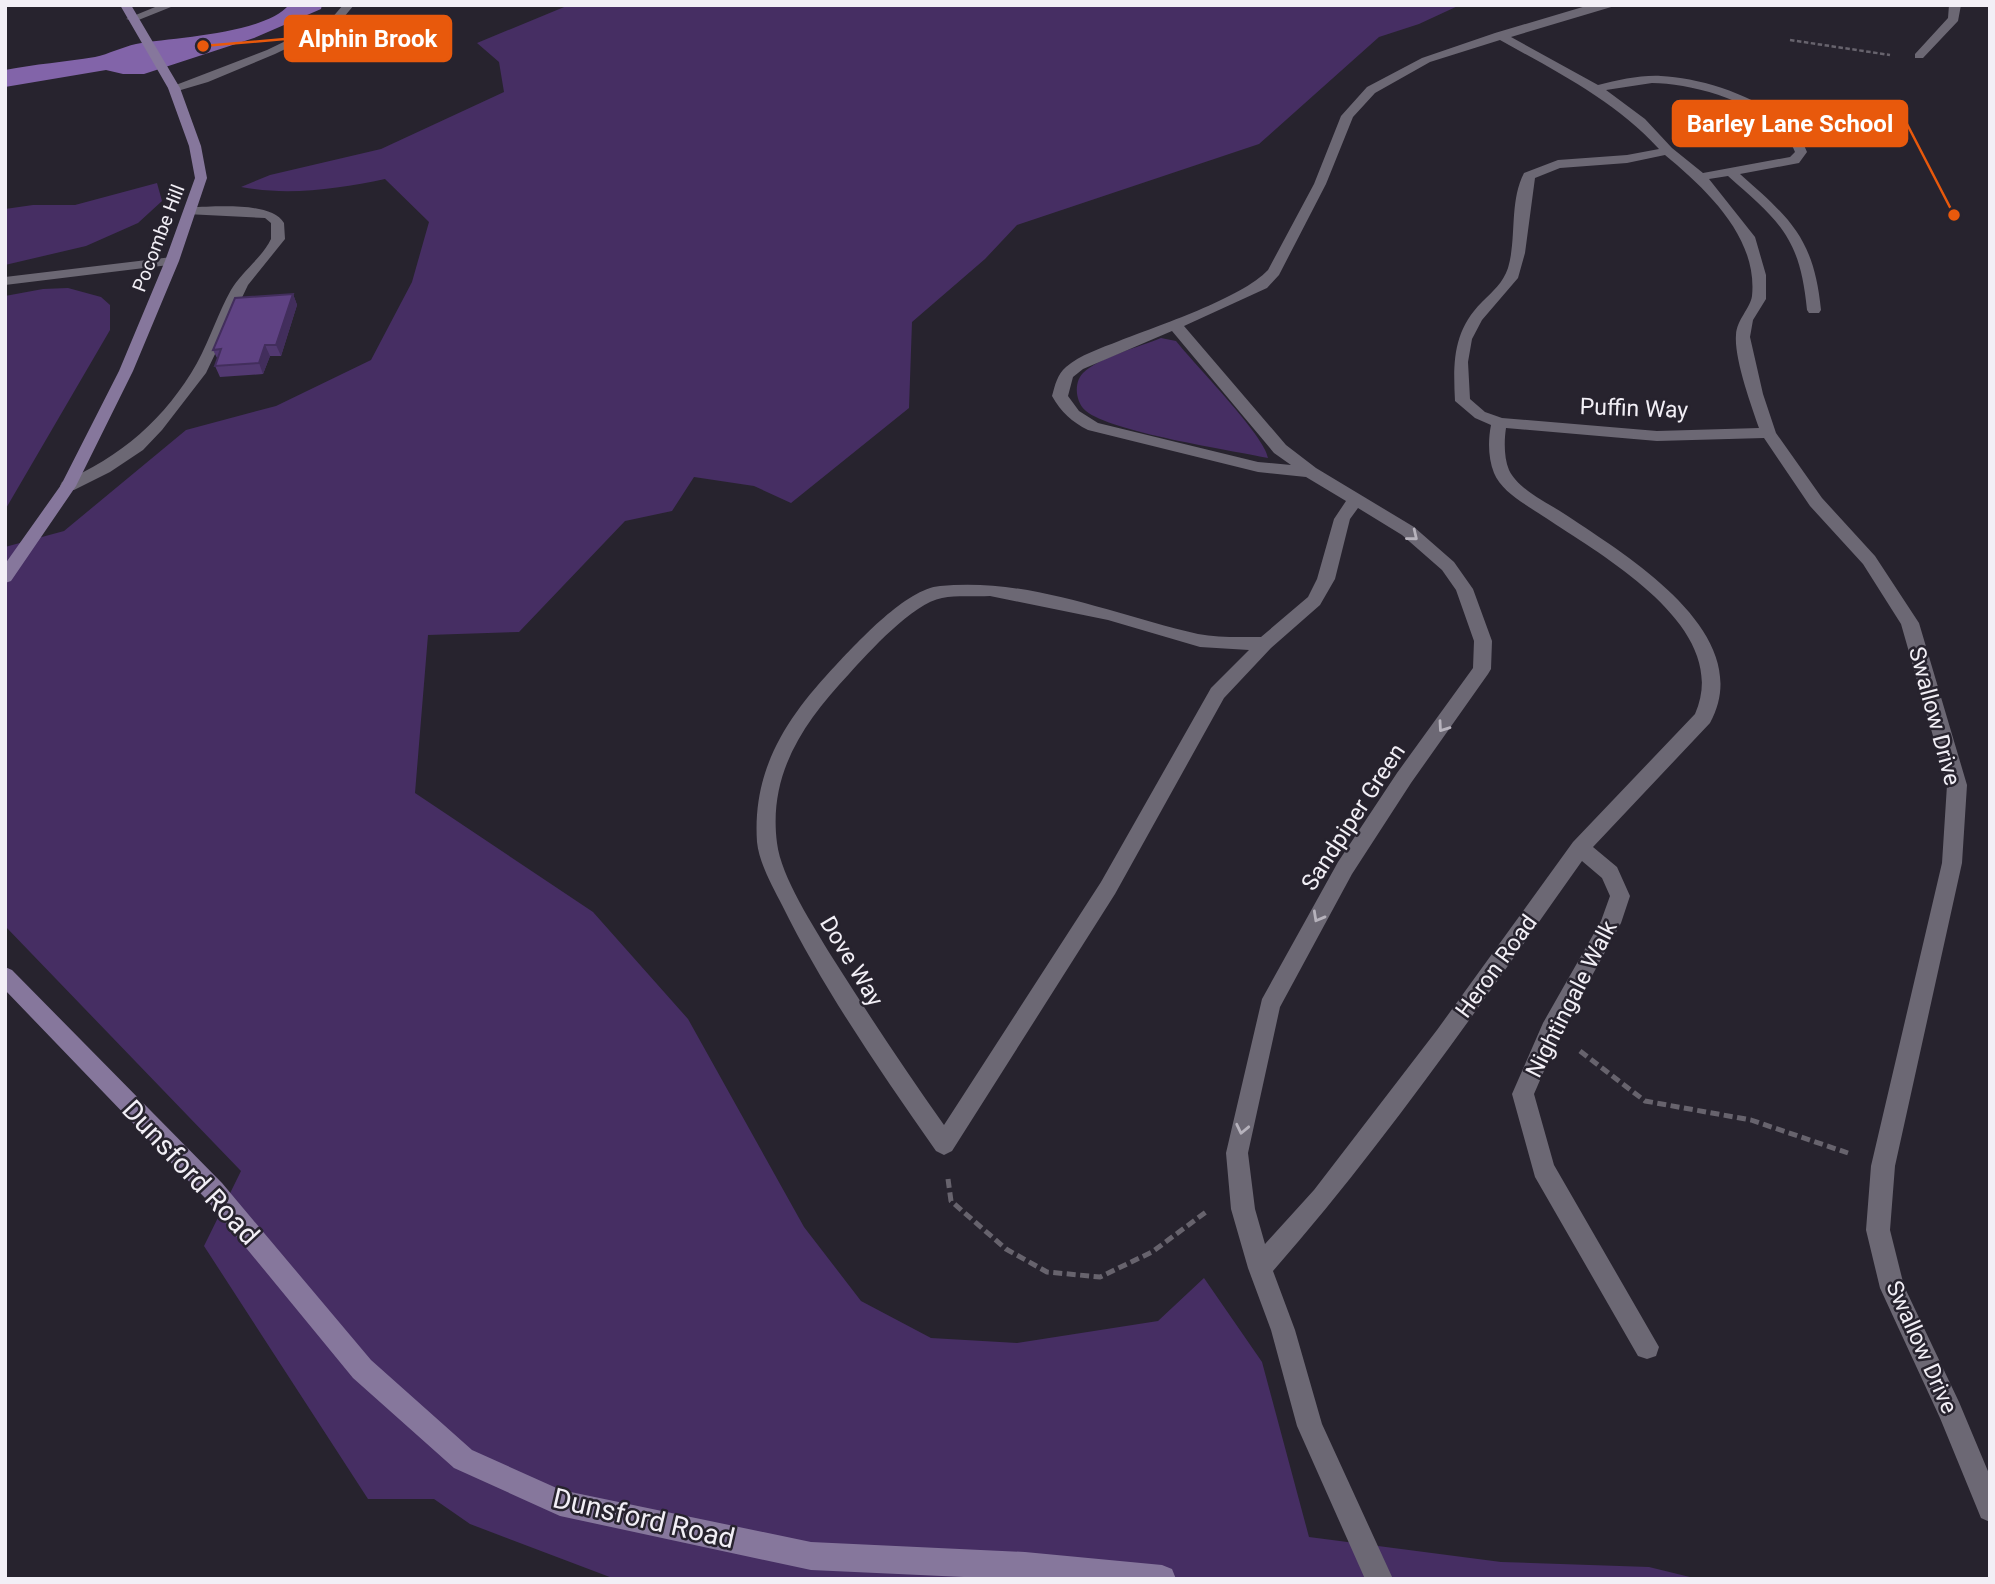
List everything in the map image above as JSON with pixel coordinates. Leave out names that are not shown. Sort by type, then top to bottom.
[{"type":"main road","name":"Pocombe Hill","points":[[68,486],[127,371],[172,261],[201,178],[195,146],[174,88],[125,5]]},
{"type":"main road","points":[[5,577],[68,486]]},
{"type":"main road","name":"Dunsford Road","points":[[5,976],[214,1191],[362,1369],[463,1459],[560,1503],[811,1556],[1026,1566],[1162,1579]]},
{"type":"street","points":[[132,19],[171,5]]},
{"type":"street","points":[[174,88],[271,52],[335,21],[349,5]]},
{"type":"street","name":"Sandpiper Green","points":[[1310,472],[1258,467],[1093,427],[1076,418],[1066,408],[1060,396],[1064,380],[1072,369],[1088,359],[1175,325],[1262,285],[1273,272],[1320,184],[1347,116],[1371,90],[1426,60],[1586,9],[1613,5]]},
{"type":"street","points":[[1919,56],[1954,19],[1955,5]]},
{"type":"street","name":"Swallow Drive","points":[[1499,35],[1596,89],[1641,122],[1668,151],[1700,177],[1748,237],[1754,250],[1759,275],[1759,299],[1746,320],[1743,337],[1755,394],[1768,433],[1816,502],[1869,560],[1910,623],[1957,785],[1952,863],[1883,1166],[1878,1230],[1892,1289],[1950,1411],[1990,1509]]},
{"type":"street","points":[[1596,89],[1639,79],[1690,82],[1757,107],[1774,118],[1801,145],[1801,152],[1794,160],[1700,177]]},
{"type":"street","points":[[1499,423],[1480,415],[1464,401],[1460,359],[1463,338],[1477,314],[1511,279],[1520,241],[1525,185],[1529,176],[1558,164],[1627,159],[1668,151]]},
{"type":"street","points":[[1732,173],[1761,200],[1799,243],[1811,276],[1814,310]]},
{"type":"street","points":[[68,486],[99,473],[128,455],[156,428],[190,387],[210,351],[225,312],[247,275],[264,259],[279,238],[278,223],[273,216],[261,212],[191,211]]},
{"type":"street","points":[[5,281],[172,261]]},
{"type":"street","name":"Sandpiper Green","points":[[1175,325],[1206,365],[1280,449],[1310,472],[1408,531],[1448,566],[1464,589],[1483,641],[1482,669],[1432,743],[1404,778],[1345,868],[1270,1006],[1237,1153],[1244,1209],[1260,1268]]},
{"type":"street","name":"Puffin Way","points":[[1499,423],[1657,436],[1768,433]]},
{"type":"street","name":"Heron Road","points":[[1260,1268],[1322,1198],[1420,1069],[1580,848],[1703,718],[1712,697],[1703,646],[1687,620],[1663,594],[1615,556],[1542,510],[1502,473],[1496,442],[1499,423]]},
{"type":"street","points":[[944,1144],[1108,888],[1217,693],[1265,644],[1314,601],[1326,579],[1342,519],[1355,500]]},
{"type":"street","name":"Dove Way","points":[[944,1144],[882,1056],[805,931],[781,883],[767,844],[768,798],[776,766],[789,736],[827,686],[900,612],[937,592],[990,590],[1108,614],[1200,642],[1265,644]]},
{"type":"street","name":"Nightingale Walk","points":[[1580,848],[1610,873],[1620,896],[1611,923],[1551,1030],[1523,1094],[1544,1169],[1647,1347]]},
{"type":"street","points":[[1260,1268],[1283,1330],[1310,1426],[1379,1579]]},
{"type":"path","points":[[1790,40],[1885,55],[1919,56]]},
{"type":"path","points":[[1551,1030],[1645,1101],[1751,1120],[1883,1166]]},
{"type":"path","points":[[944,1144],[951,1201],[1006,1249],[1047,1272],[1100,1277],[1152,1252],[1207,1212],[1244,1209]]},
{"type":"shaded area","points":[[289,5],[322,5],[321,9],[254,38],[144,74],[123,74],[106,70],[5,87],[5,70],[95,57],[136,44],[239,29],[276,15]]},
{"type":"shaded area","points":[[569,5],[1460,5],[1419,24],[1379,37],[1259,144],[1017,225],[985,259],[912,322],[909,408],[791,503],[754,486],[694,477],[672,511],[625,521],[519,632],[428,635],[415,793],[593,912],[688,1019],[804,1227],[861,1301],[931,1338],[1017,1343],[1158,1321],[1204,1278],[1262,1362],[1309,1537],[1501,1562],[1649,1567],[1698,1579],[615,1579],[470,1524],[434,1499],[368,1499],[204,1246],[241,1171],[5,926],[5,547],[64,531],[186,430],[276,406],[371,360],[412,282],[429,222],[385,179],[313,190],[276,191],[241,187],[270,175],[381,149],[504,92],[499,62],[477,43]]},
{"type":"shaded area","points":[[157,183],[162,201],[138,223],[86,246],[5,265],[5,209],[33,205],[75,205]]},
{"type":"shaded area","points":[[68,288],[101,297],[110,305],[110,330],[5,510],[5,296],[43,289]]},
{"type":"shaded area","points":[[1161,338],[1176,341],[1243,418],[1268,458],[1145,433],[1099,419],[1086,411],[1078,398],[1077,387],[1083,373],[1109,357]]},
{"type":"building","points":[[293,294],[276,345],[265,345],[259,363],[215,366],[221,349],[213,350],[235,298]]},
{"type":"place","name":"Alphin Brook","points":[[203,46]]},
{"type":"place","name":"Barley Lane School","points":[[1954,215]]}]
